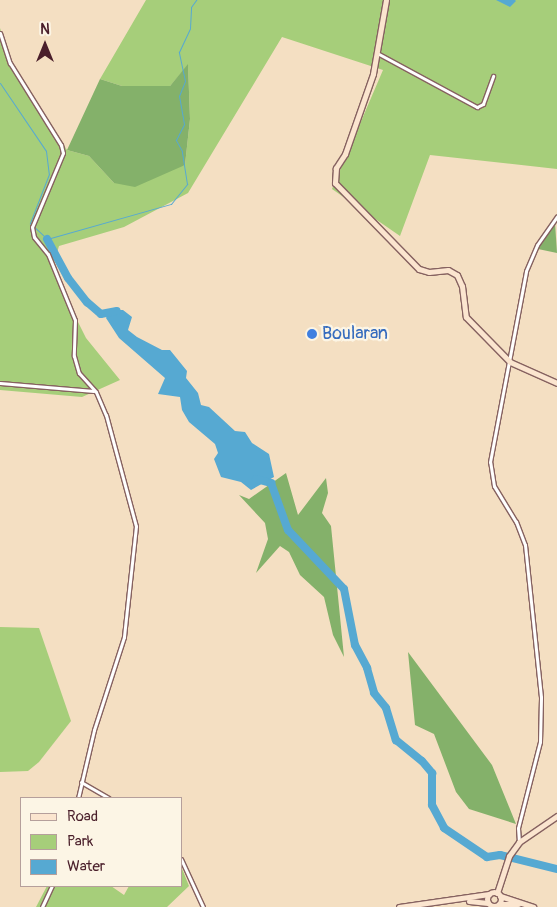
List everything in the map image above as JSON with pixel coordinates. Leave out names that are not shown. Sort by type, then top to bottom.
[{"type":"street","points":[[386,0],[377,53],[366,98],[336,168],[335,183],[419,269],[429,272],[448,270],[457,275],[462,286],[466,317],[509,360],[557,383]]},
{"type":"street","points":[[0,33],[10,63],[61,145],[63,153],[32,225],[34,237],[48,254],[76,320],[74,356],[79,373],[94,390],[106,415],[136,526],[135,562],[124,637],[78,797]]},
{"type":"street","points":[[377,53],[477,107],[483,104],[493,76]]},
{"type":"street","points":[[519,842],[518,828],[538,750],[542,717],[525,545],[516,522],[494,486],[490,468],[528,266],[537,245],[557,216]]},
{"type":"street","points":[[0,383],[94,390]]},
{"type":"street","points":[[81,782],[107,797]]},
{"type":"street","points":[[498,905],[509,857],[519,842],[557,816]]},
{"type":"street","points":[[182,861],[203,907]]},
{"type":"street","points":[[42,907],[52,887]]},
{"type":"street","points":[[489,894],[489,904]]},
{"type":"street","points":[[399,907],[459,901],[489,894],[499,894],[533,907]]},
{"type":"street","points":[[459,901],[498,905],[522,904]]},
{"type":"green space","points":[[146,0],[557,0],[557,169],[430,155],[400,236],[332,189],[383,70],[282,37],[188,193],[124,227],[59,246],[52,270],[86,338],[120,380],[82,397],[0,390],[0,28],[11,63],[67,150],[89,156],[114,183],[185,165],[190,119],[188,65],[170,86],[122,86],[100,79]]},
{"type":"green space","points":[[188,64],[190,119],[185,165],[135,187],[114,183],[89,156],[67,150],[100,79],[122,86],[170,86]]},
{"type":"green space","points":[[555,222],[557,253],[538,249]]},
{"type":"green space","points":[[286,473],[298,515],[326,478],[328,493],[322,513],[331,526],[344,657],[333,635],[324,597],[300,575],[289,552],[280,546],[256,573],[268,539],[265,523],[239,495],[249,499]]},
{"type":"green space","points":[[0,627],[39,628],[71,721],[39,762],[28,771],[0,772]]},
{"type":"green space","points":[[408,652],[492,765],[516,824],[469,809],[456,792],[434,734],[415,725]]},
{"type":"green space","points":[[182,868],[189,886],[167,907],[36,907],[46,887],[112,887],[124,895],[128,887],[182,887]]},
{"type":"water","points":[[496,0],[515,0],[516,1],[510,7]]},
{"type":"water","points":[[110,310],[123,310],[132,317],[128,330],[137,337],[162,350],[170,350],[187,371],[186,378],[198,393],[201,405],[209,407],[235,431],[245,432],[252,443],[269,454],[274,477],[251,490],[241,482],[221,477],[214,459],[218,453],[215,444],[189,422],[182,410],[180,397],[158,394],[165,378],[119,338],[106,318]]},
{"type":"waterway","points":[[0,83],[46,151],[49,174],[30,223],[47,239],[171,204],[187,184],[182,151],[176,140],[184,124],[179,96],[185,81],[179,52],[190,28],[191,7],[196,0]]},
{"type":"waterway","points":[[47,239],[68,278],[87,302],[101,314],[117,311]]},
{"type":"waterway","points":[[256,479],[271,483],[288,530],[344,589],[355,645],[367,668],[374,693],[386,708],[396,740],[422,761],[432,773],[432,805],[444,828],[487,857],[500,855],[557,869]]},
{"type":"place","name":"Boularan","points":[[312,334]]}]
